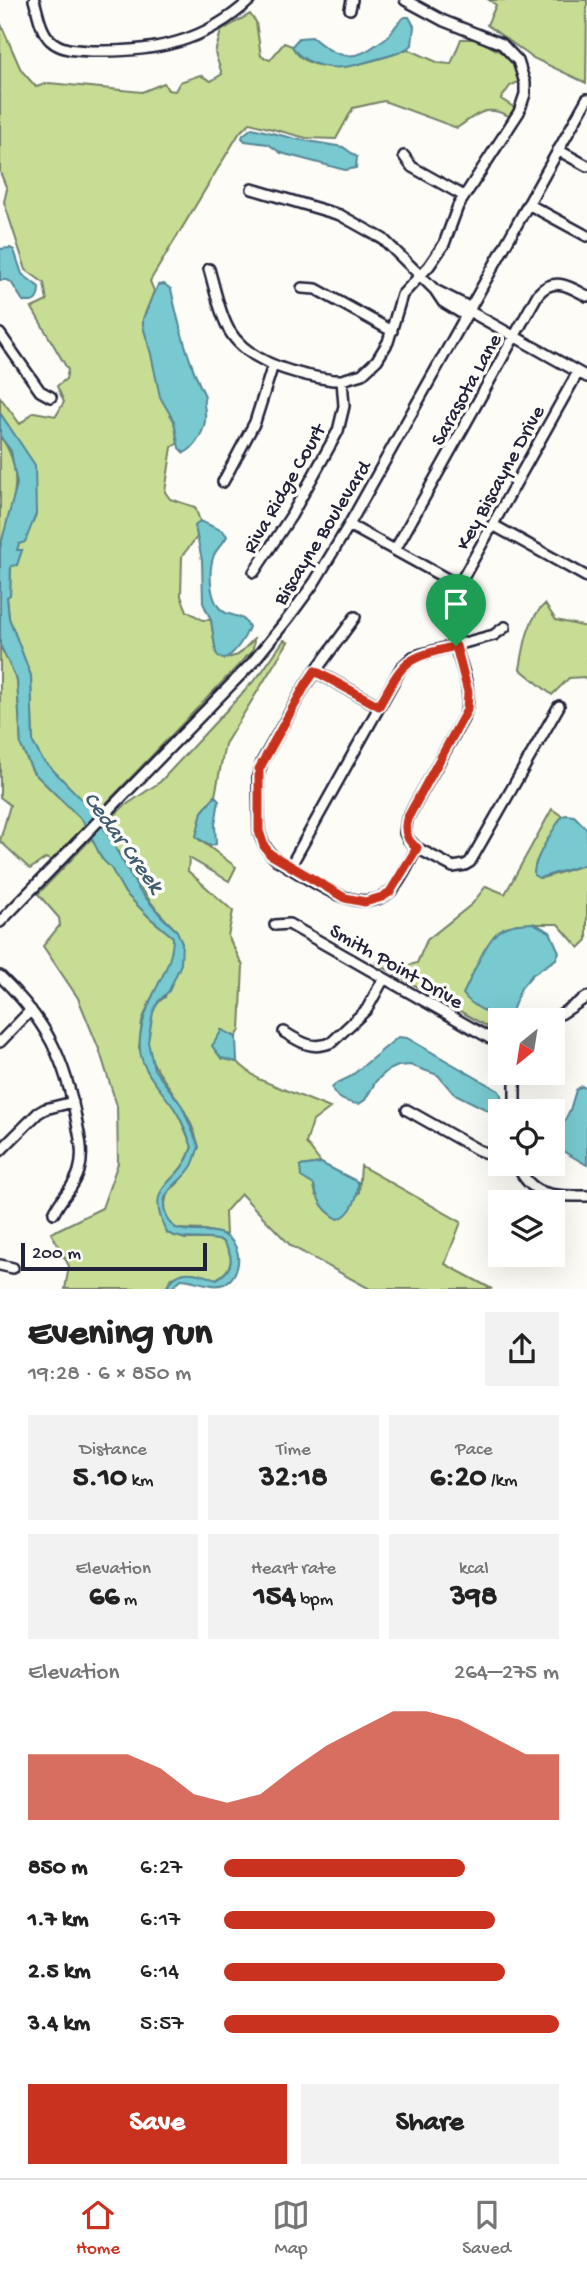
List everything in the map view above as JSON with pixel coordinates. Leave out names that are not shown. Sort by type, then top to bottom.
[{"type":"street","points":[[34,0],[45,33],[60,46],[69,50],[127,51],[149,50],[187,40],[224,21],[250,0]]},
{"type":"street","points":[[209,269],[230,332],[252,355],[273,365],[324,379],[342,380],[362,374],[372,367],[388,342],[402,295],[444,244],[464,196],[523,103],[525,83],[518,61],[502,44],[444,21],[412,1]]},
{"type":"street","name":"Biscayne Boulevard","points":[[1,920],[228,690],[265,648],[314,583],[587,99]]},
{"type":"street","points":[[558,150],[587,166]]},
{"type":"street","points":[[404,156],[412,167],[464,196]]},
{"type":"street","points":[[252,189],[347,218],[383,239],[435,290],[443,302],[469,311],[587,377]]},
{"type":"street","points":[[528,204],[587,236]]},
{"type":"street","name":"Sarasota Lane","points":[[395,550],[543,288],[550,284],[565,284],[587,296]]},
{"type":"street","points":[[302,288],[316,289],[392,331]]},
{"type":"street","points":[[0,334],[40,391],[51,397]]},
{"type":"street","points":[[223,482],[255,422],[273,365]]},
{"type":"street","name":"Key Biscayne Drive","points":[[417,848],[411,844],[405,833],[407,819],[467,710],[468,692],[448,615],[450,601],[578,372]]},
{"type":"street","name":"Riva Ridge Court","points":[[254,572],[291,516],[338,431],[344,406],[342,380]]},
{"type":"street","points":[[493,524],[587,577]]},
{"type":"street","points":[[349,525],[458,585]]},
{"type":"street","points":[[355,617],[306,684],[259,769],[259,831],[264,846],[270,854],[290,867],[345,898],[365,902],[382,897],[397,883],[417,848],[453,867],[470,862],[559,706]]},
{"type":"street","points":[[290,867],[406,662],[422,654],[494,635],[505,627]]},
{"type":"street","points":[[315,671],[379,706]]},
{"type":"street","name":"Smith Point Drive","points":[[275,925],[289,924],[488,1037]]},
{"type":"street","points":[[0,976],[46,1031],[59,1055],[73,1102],[80,1142],[80,1169],[54,1213]]},
{"type":"street","points":[[284,1032],[312,1046],[332,1042],[367,1009],[384,978]]},
{"type":"street","points":[[565,1011],[587,997]]},
{"type":"street","points":[[0,1042],[31,1010]]},
{"type":"street","points":[[0,1151],[38,1113],[73,1102]]},
{"type":"street","points":[[407,1110],[488,1154]]},
{"type":"street","points":[[524,1176],[544,1193],[587,1196]]},
{"type":"street","points":[[0,1265],[13,1268]]},
{"type":"green space","points":[[489,0],[587,0],[586,83],[533,58],[487,25],[496,5]]},
{"type":"green space","points":[[250,14],[256,22],[261,56],[270,60],[284,43],[292,46],[301,57],[314,64],[329,67],[364,63],[408,49],[439,63],[451,64],[461,39],[477,39],[506,55],[515,64],[520,81],[510,86],[501,99],[515,108],[509,116],[500,112],[482,112],[457,128],[384,101],[353,108],[336,139],[306,138],[250,123],[240,132],[150,281],[154,291],[143,326],[174,421],[178,443],[172,447],[165,492],[170,499],[195,507],[200,521],[196,526],[197,537],[182,556],[181,596],[187,611],[203,620],[211,620],[216,653],[224,659],[238,655],[254,639],[253,650],[96,814],[42,759],[33,743],[31,676],[9,618],[7,596],[10,595],[11,566],[22,550],[16,550],[35,466],[0,413],[0,397],[20,424],[34,412],[56,416],[64,402],[57,386],[66,379],[68,370],[32,308],[47,301],[44,283],[26,270],[4,202],[7,189],[0,172],[0,22],[21,70],[36,87],[49,83],[142,92],[164,83],[168,90],[175,91],[180,82],[200,75],[211,81],[222,74],[215,53],[221,31]]},
{"type":"green space","points":[[0,436],[13,464],[15,491],[0,548]]},
{"type":"green space","points":[[545,604],[556,620],[587,627],[587,680],[584,677],[569,678],[552,695],[520,669],[530,625]]},
{"type":"green space","points":[[284,640],[288,642],[225,744],[215,796],[202,812],[196,837],[236,867],[229,881],[189,858],[188,871],[233,911],[228,936],[243,966],[240,1030],[236,1037],[221,1030],[221,1058],[237,1062],[258,1079],[330,1108],[313,1121],[306,1143],[321,1163],[300,1166],[314,1185],[316,1195],[359,1193],[361,1166],[461,1222],[445,1264],[492,1289],[370,1289],[291,1246],[241,1194],[225,1212],[226,1235],[205,1230],[177,1229],[170,1223],[164,1209],[167,1193],[178,1183],[199,1147],[188,1118],[154,1064],[148,1045],[153,1012],[165,997],[177,931],[145,894],[103,826],[123,807],[160,782],[261,673]]},
{"type":"green space","points":[[0,645],[17,680],[21,746],[33,772],[85,826],[51,861],[46,858],[30,869],[0,841],[10,805],[0,797]]},
{"type":"green space","points":[[552,809],[562,816],[536,862],[534,875],[543,878],[587,864],[587,940],[579,948],[558,924],[516,924],[481,1008],[488,1011],[488,1027],[376,963],[385,956],[404,967],[417,963],[427,940],[472,904],[486,886],[505,894]]},
{"type":"green space","points":[[93,837],[102,859],[111,867],[125,893],[173,937],[173,950],[168,967],[142,1021],[139,1048],[180,1118],[192,1146],[180,1170],[161,1193],[160,1216],[167,1233],[185,1239],[222,1241],[229,1252],[231,1262],[226,1271],[216,1279],[193,1273],[171,1278],[166,1289],[65,1289],[69,1266],[51,1233],[102,1208],[118,1163],[117,1106],[99,1049],[78,998],[43,946],[60,925],[59,918],[38,894]]},
{"type":"water","points":[[405,17],[409,17],[414,26],[412,45],[395,54],[357,65],[338,67],[315,64],[301,57],[292,46],[299,38],[312,37],[336,53],[351,56],[359,54],[387,37]]},
{"type":"water","points":[[252,128],[343,147],[357,157],[356,168],[345,170],[281,153],[268,144],[245,141],[243,135]]},
{"type":"water","points":[[0,249],[14,250],[22,274],[39,287],[34,301],[23,301],[11,282],[0,280]]},
{"type":"water","points":[[164,284],[171,289],[185,344],[205,396],[202,430],[193,447],[184,453],[179,448],[174,421],[160,397],[143,326],[143,319],[158,285]]},
{"type":"water","points":[[0,413],[35,465],[36,514],[25,542],[19,544],[17,550],[22,550],[17,565],[11,566],[10,595],[7,597],[9,618],[31,676],[33,743],[42,759],[96,814],[139,890],[177,931],[182,943],[181,964],[169,991],[153,1012],[148,1042],[154,1069],[182,1106],[199,1147],[188,1172],[167,1195],[164,1209],[169,1222],[176,1228],[219,1233],[235,1246],[238,1253],[237,1267],[230,1280],[224,1284],[209,1285],[181,1279],[171,1289],[166,1289],[176,1276],[182,1274],[194,1273],[217,1279],[227,1271],[231,1262],[229,1252],[222,1241],[174,1236],[167,1233],[160,1216],[160,1193],[186,1160],[192,1147],[174,1108],[148,1073],[140,1051],[142,1024],[167,965],[173,937],[125,893],[111,868],[102,859],[83,821],[33,772],[21,746],[17,680],[0,645],[0,548],[17,484],[11,451],[0,436]]},
{"type":"water","points":[[200,521],[223,531],[227,536],[215,552],[212,562],[211,587],[216,603],[220,609],[242,619],[249,627],[239,645],[224,659],[216,653],[211,620],[203,603],[202,560],[195,526]]},
{"type":"water","points":[[215,796],[219,800],[215,825],[216,844],[211,846],[196,837],[202,812]]},
{"type":"water","points":[[562,816],[574,816],[587,829],[587,864],[539,878],[534,875],[540,853]]},
{"type":"water","points":[[533,923],[550,932],[559,952],[556,959],[532,975],[521,988],[513,1008],[488,1008],[488,1013],[463,994],[494,935],[508,926]]},
{"type":"water","points":[[222,1030],[236,1037],[237,1062],[221,1058],[212,1046]]},
{"type":"water","points":[[398,1037],[407,1038],[499,1091],[502,1098],[488,1099],[488,1110],[453,1093],[438,1075],[410,1065],[387,1071],[359,1104],[339,1098],[332,1088],[350,1077]]},
{"type":"water","points":[[582,1086],[587,1089],[587,1165],[565,1152],[565,1120],[576,1090]]},
{"type":"water","points":[[321,1163],[358,1182],[354,1204],[338,1219],[322,1205],[314,1185],[301,1177],[300,1166]]},
{"type":"route","points":[[456,646],[468,692],[467,710],[407,819],[405,833],[411,844],[417,848],[390,892],[374,901],[345,898],[270,854],[259,831],[259,769],[315,671],[379,706],[406,662],[422,654],[456,646]]},
{"type":"water label","name":"Cedar Creek","points":[[125,841]]}]
